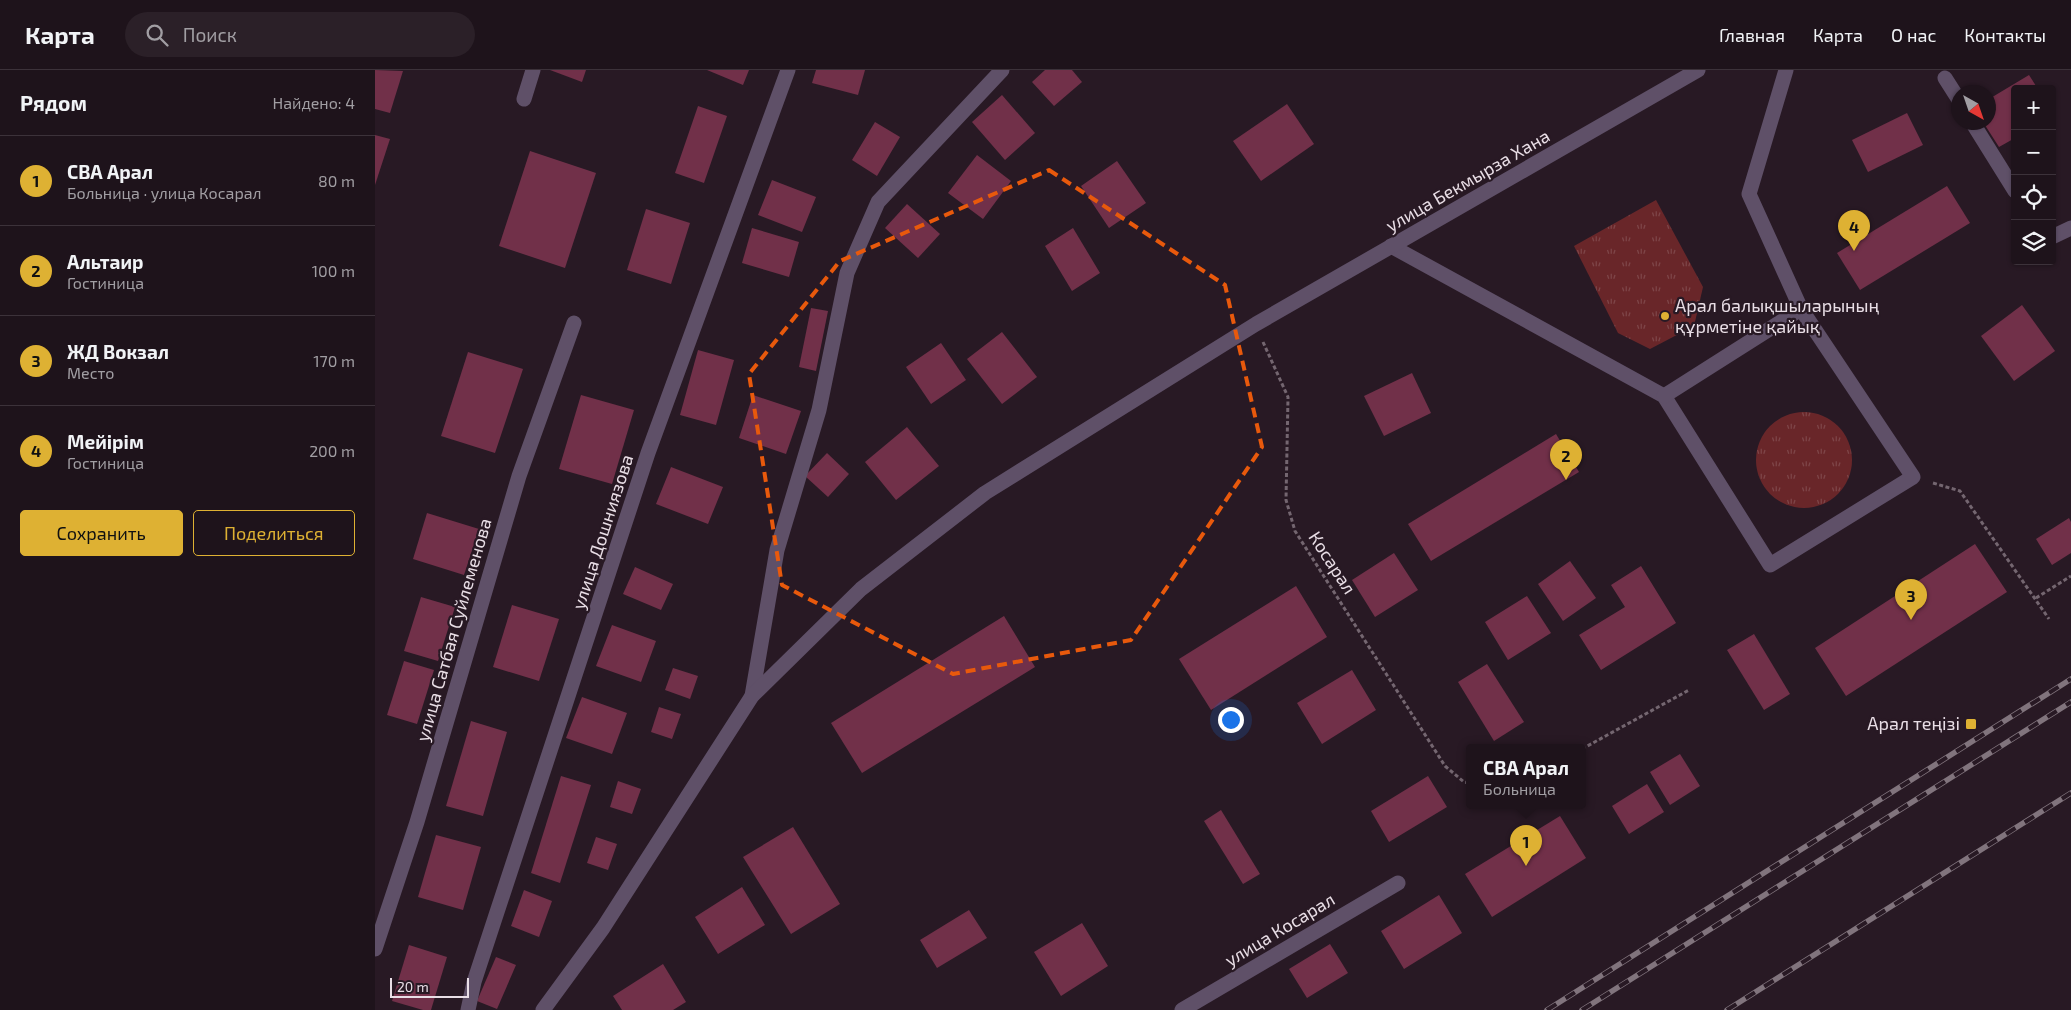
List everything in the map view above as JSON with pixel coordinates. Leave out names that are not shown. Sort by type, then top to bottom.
[{"type":"street","points":[[524,99],[533,70]]},
{"type":"street","name":"улица Дошниязова","points":[[468,1010],[475,982],[648,454],[788,70]]},
{"type":"street","points":[[543,1010],[603,928],[752,696],[777,550],[819,410],[847,273],[878,202],[1003,70]]},
{"type":"street","name":"улица Бекмырза Хана","points":[[752,696],[861,589],[985,493],[1255,324],[1698,70]]},
{"type":"street","points":[[1391,246],[1663,396],[1770,565],[1913,477],[1801,309],[1749,194],[1786,70]]},
{"type":"street","points":[[1945,78],[1951,87]]},
{"type":"street","points":[[1977,130],[2011,185]]},
{"type":"street","points":[[2056,235],[2071,228]]},
{"type":"street","points":[[1663,396],[1801,309]]},
{"type":"street","name":"улица Сатбая Суйлеменова","points":[[375,949],[417,822],[519,476],[574,323]]},
{"type":"street","name":"улица Косарал","points":[[1182,1010],[1398,883]]},
{"type":"path","name":"Косарал","points":[[1255,324],[1288,397],[1286,500],[1295,531],[1445,766],[1466,782]]},
{"type":"path","points":[[1913,477],[1960,491],[2049,619]]},
{"type":"path","points":[[2036,598],[2071,576]]},
{"type":"path","points":[[1586,747],[1689,690]]},
{"type":"highlighted area","points":[[1049,170],[1225,285],[1262,447],[1131,640],[953,674],[782,585],[749,374],[840,261]]},
{"type":"green space","points":[[1656,200],[1703,287],[1694,326],[1650,349],[1618,333],[1574,246]]},
{"type":"green space","points":[[1804,412],[1822,416],[1838,426],[1848,442],[1852,460],[1848,478],[1838,494],[1822,504],[1804,508],[1786,504],[1770,494],[1760,478],[1756,460],[1760,442],[1770,426],[1786,416]]},
{"type":"building","points":[[375,70],[403,71],[390,113],[375,109]]},
{"type":"building","points":[[550,70],[586,70],[582,82]]},
{"type":"building","points":[[707,70],[749,70],[743,85]]},
{"type":"building","points":[[816,70],[865,70],[858,95],[812,83]]},
{"type":"building","points":[[1045,70],[1072,70],[1082,82],[1054,106],[1032,82]]},
{"type":"building","points":[[2029,75],[2035,85],[2012,85]]},
{"type":"building","points":[[2011,86],[2011,140],[1999,147],[1988,130],[1996,130],[1996,95]]},
{"type":"building","points":[[1002,95],[1035,133],[1005,160],[972,122]]},
{"type":"building","points":[[1287,104],[1314,144],[1261,181],[1233,141]]},
{"type":"building","points":[[698,106],[727,116],[704,183],[675,173]]},
{"type":"building","points":[[1907,113],[1923,145],[1868,172],[1852,140]]},
{"type":"building","points":[[875,122],[900,137],[877,176],[852,160]]},
{"type":"building","points":[[375,135],[390,139],[375,185]]},
{"type":"building","points":[[530,151],[596,173],[565,268],[499,246]]},
{"type":"building","points":[[977,155],[1011,181],[983,219],[948,193]]},
{"type":"building","points":[[1117,161],[1146,203],[1109,228],[1081,186]]},
{"type":"building","points":[[772,180],[816,197],[802,232],[758,215]]},
{"type":"building","points":[[1947,186],[1970,223],[1860,290],[1837,253]]},
{"type":"building","points":[[907,204],[940,234],[918,258],[885,228]]},
{"type":"building","points":[[646,209],[690,223],[671,284],[627,270]]},
{"type":"building","points":[[752,228],[799,242],[789,277],[742,263]]},
{"type":"building","points":[[1073,228],[1100,273],[1072,291],[1045,246]]},
{"type":"building","points":[[2022,305],[2055,351],[2014,381],[1981,336]]},
{"type":"building","points":[[811,308],[828,311],[816,371],[799,367]]},
{"type":"building","points":[[1002,332],[1037,377],[1002,404],[967,359]]},
{"type":"building","points":[[941,343],[966,380],[931,404],[906,367]]},
{"type":"building","points":[[698,350],[734,360],[716,425],[680,415]]},
{"type":"building","points":[[468,352],[523,369],[495,453],[441,436]]},
{"type":"building","points":[[1412,373],[1431,413],[1384,436],[1364,396]]},
{"type":"building","points":[[581,395],[634,410],[612,484],[559,469]]},
{"type":"building","points":[[753,395],[801,411],[786,454],[739,438]]},
{"type":"building","points":[[907,427],[939,466],[896,500],[865,462]]},
{"type":"building","points":[[1556,434],[1579,472],[1431,561],[1408,524]]},
{"type":"building","points":[[827,453],[849,474],[828,497],[805,476]]},
{"type":"building","points":[[671,467],[723,487],[708,524],[656,504]]},
{"type":"building","points":[[427,513],[479,529],[464,575],[413,559]]},
{"type":"building","points":[[2069,518],[2071,522],[2071,553],[2052,565],[2036,539]]},
{"type":"building","points":[[1975,544],[2007,592],[1846,696],[1815,648]]},
{"type":"building","points":[[1394,553],[1418,590],[1375,617],[1352,580]]},
{"type":"building","points":[[1570,561],[1596,598],[1563,621],[1538,584]]},
{"type":"building","points":[[1641,566],[1676,623],[1601,670],[1579,635],[1625,607],[1611,585]]},
{"type":"building","points":[[635,567],[673,584],[661,610],[623,594]]},
{"type":"building","points":[[1296,586],[1327,637],[1211,710],[1179,659]]},
{"type":"building","points":[[1527,596],[1551,633],[1508,660],[1485,622]]},
{"type":"building","points":[[421,597],[455,607],[438,661],[404,651]]},
{"type":"building","points":[[512,605],[559,619],[539,681],[493,667]]},
{"type":"building","points":[[1004,616],[1035,667],[862,773],[831,723]]},
{"type":"building","points":[[612,625],[656,641],[641,682],[596,666]]},
{"type":"building","points":[[1754,634],[1790,694],[1764,710],[1727,650]]},
{"type":"building","points":[[404,661],[434,670],[417,724],[387,715]]},
{"type":"building","points":[[1487,664],[1524,722],[1494,741],[1458,682]]},
{"type":"building","points":[[673,668],[698,676],[690,699],[665,690]]},
{"type":"building","points":[[1352,670],[1376,710],[1322,744],[1297,703]]},
{"type":"building","points":[[582,697],[627,713],[612,754],[566,738]]},
{"type":"building","points":[[659,707],[681,714],[672,739],[651,732]]},
{"type":"building","points":[[471,721],[507,732],[483,816],[446,806]]},
{"type":"building","points":[[1680,754],[1700,786],[1670,805],[1650,772]]},
{"type":"building","points":[[561,776],[591,785],[560,883],[531,873]]},
{"type":"building","points":[[1428,776],[1447,807],[1389,842],[1371,811]]},
{"type":"building","points":[[618,781],[641,789],[632,814],[610,807]]},
{"type":"building","points":[[1647,784],[1664,812],[1629,834],[1612,806]]},
{"type":"building","points":[[1221,810],[1260,874],[1243,884],[1204,821]]},
{"type":"building","points":[[1560,816],[1586,858],[1492,917],[1465,874]]},
{"type":"building","points":[[793,827],[840,904],[791,934],[743,857]]},
{"type":"building","points":[[436,835],[481,847],[463,910],[418,897]]},
{"type":"building","points":[[596,837],[617,844],[608,870],[587,863]]},
{"type":"building","points":[[742,887],[765,925],[718,954],[695,917]]},
{"type":"building","points":[[524,890],[552,901],[539,937],[511,926]]},
{"type":"building","points":[[1439,895],[1462,933],[1404,969],[1381,931]]},
{"type":"building","points":[[969,910],[987,938],[937,968],[920,940]]},
{"type":"building","points":[[1082,923],[1108,966],[1061,996],[1034,952]]},
{"type":"building","points":[[1330,944],[1348,973],[1307,998],[1289,969]]},
{"type":"building","points":[[409,945],[447,957],[431,1010],[423,1010],[392,1001]]},
{"type":"building","points":[[496,957],[516,965],[497,1009],[477,1001]]},
{"type":"building","points":[[663,964],[686,1002],[673,1010],[622,1010],[613,996]]},
{"type":"railway","points":[[1547,1010],[2071,679]]},
{"type":"railway","points":[[1582,1010],[2071,702]]},
{"type":"railway","points":[[1727,1010],[2071,793]]},
{"type":"place","name":"Мейірім","points":[[1854,251]]},
{"type":"place","name":"Арал балықшыларының құрметіне қайық","points":[[1665,316]]},
{"type":"place","name":"Альтаир","points":[[1566,480]]},
{"type":"place","name":"ЖД Вокзал","points":[[1911,620]]},
{"type":"place","name":"Арал теңізі","points":[[1971,724]]},
{"type":"place","name":"СВА Арал","points":[[1526,866]]}]
